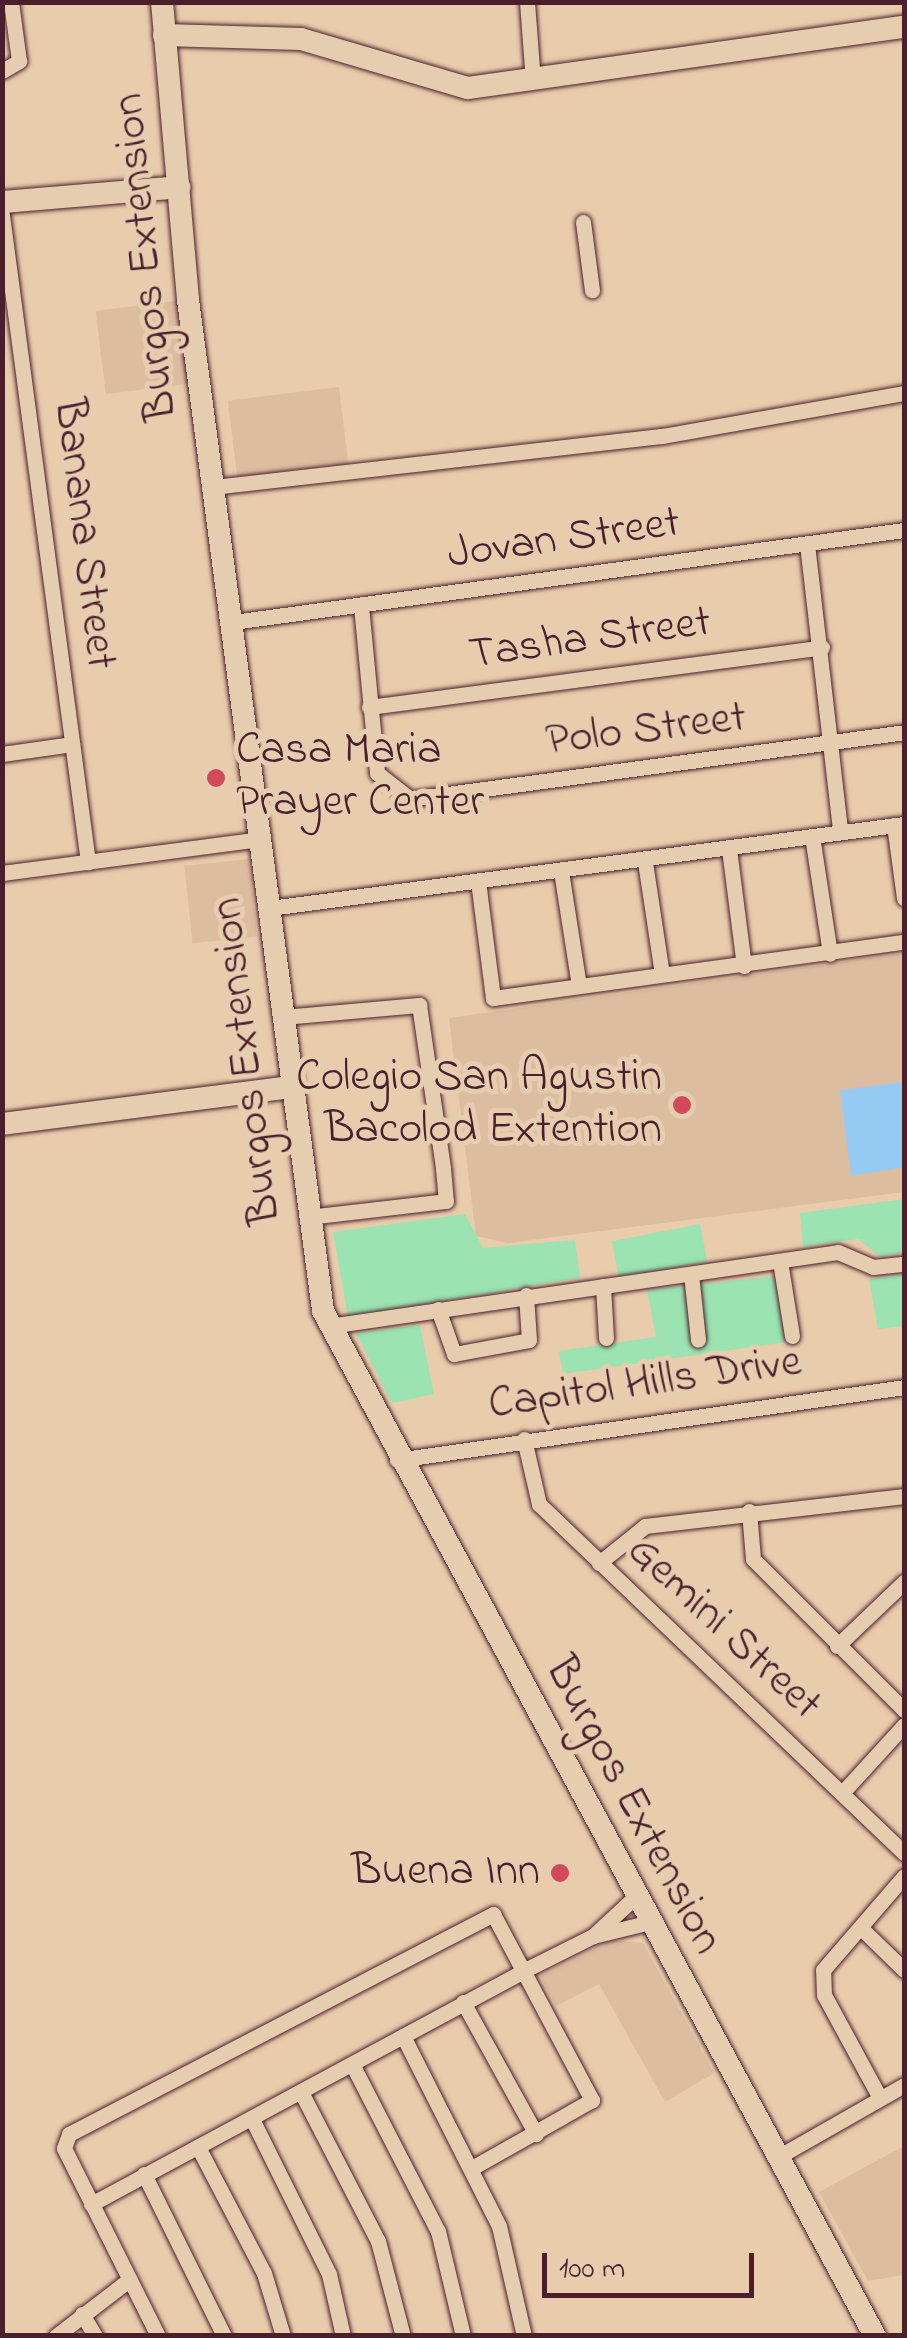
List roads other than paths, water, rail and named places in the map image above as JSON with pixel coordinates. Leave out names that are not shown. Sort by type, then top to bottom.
[{"type":"main road","name":"Burgos Extension","points":[[162,2],[178,188],[213,486],[262,839],[306,1217],[329,1326],[397,1460],[874,2336]]},
{"type":"main road","points":[[164,34],[301,38],[468,88],[904,27]]},
{"type":"main road","points":[[2,202],[178,188]]},
{"type":"main road","points":[[2,1124],[290,1087]]},
{"type":"street","points":[[2,71],[19,61],[10,2]]},
{"type":"street","points":[[526,2],[533,81]]},
{"type":"street","name":"Banana Street","points":[[2,215],[9,304],[88,862]]},
{"type":"street","points":[[583,222],[592,290]]},
{"type":"street","points":[[213,486],[662,436],[904,394]]},
{"type":"street","name":"Jovan Street","points":[[233,622],[904,530]]},
{"type":"street","points":[[807,544],[835,746],[840,831]]},
{"type":"street","points":[[360,606],[369,707]]},
{"type":"street","name":"Tasha Street","points":[[369,707],[822,647]]},
{"type":"street","name":"Polo Street","points":[[369,707],[377,774],[396,795],[835,746],[904,732]]},
{"type":"street","points":[[2,754],[72,744]]},
{"type":"street","points":[[270,908],[645,862],[899,824],[904,898]]},
{"type":"street","points":[[812,836],[830,954]]},
{"type":"street","points":[[2,873],[262,839]]},
{"type":"street","points":[[730,849],[744,966]]},
{"type":"street","points":[[645,862],[662,974]]},
{"type":"street","points":[[561,871],[579,986]]},
{"type":"street","points":[[478,881],[493,998],[904,942]]},
{"type":"street","points":[[282,1018],[418,1005],[446,1201],[306,1217]]},
{"type":"street","points":[[329,1326],[850,1252],[872,1267],[904,1264]]},
{"type":"street","points":[[780,1262],[792,1336]]},
{"type":"street","points":[[691,1274],[698,1340]]},
{"type":"street","points":[[603,1286],[606,1338]]},
{"type":"street","points":[[438,1309],[454,1354],[529,1340],[526,1295]]},
{"type":"street","name":"Capitol Hills Drive","points":[[397,1460],[904,1387]]},
{"type":"street","name":"Gemini Street","points":[[524,1439],[539,1504],[904,1854]]},
{"type":"street","points":[[599,1563],[645,1526],[904,1496]]},
{"type":"street","points":[[749,1512],[753,1558],[904,1710]]},
{"type":"street","points":[[837,1646],[904,1582]]},
{"type":"street","points":[[842,1793],[904,1725]]},
{"type":"street","points":[[880,2098],[822,1982],[824,1962],[860,1928],[904,1876]]},
{"type":"street","points":[[593,1936],[636,1896]]},
{"type":"street","points":[[158,2336],[64,2148],[77,2128],[493,1914],[590,2092],[588,2106],[472,2168]]},
{"type":"street","points":[[92,2204],[525,1970],[593,1936],[650,1922]]},
{"type":"street","points":[[860,1928],[904,1970]]},
{"type":"street","points":[[464,2002],[536,2134]]},
{"type":"street","points":[[404,2036],[472,2168],[509,2258],[524,2336]]},
{"type":"street","points":[[352,2064],[438,2231],[463,2336]]},
{"type":"street","points":[[776,2158],[904,2085]]},
{"type":"street","points":[[300,2092],[378,2241],[403,2336]]},
{"type":"street","points":[[252,2119],[330,2274],[343,2336]]},
{"type":"street","points":[[198,2147],[264,2273],[282,2336]]},
{"type":"street","points":[[144,2174],[224,2336]]},
{"type":"street","points":[[56,2336],[130,2278]]},
{"type":"street","points":[[82,2314],[95,2336]]},
{"type":"water","points":[[904,1082],[904,1167],[851,1176],[840,1090]]},
{"type":"place","name":"Casa Maria Prayer Center","points":[[216,778]]},
{"type":"place","name":"Colegio San Agustin Bacolod Extention","points":[[682,1105]]},
{"type":"place","name":"Buena Inn","points":[[560,1873]]}]
